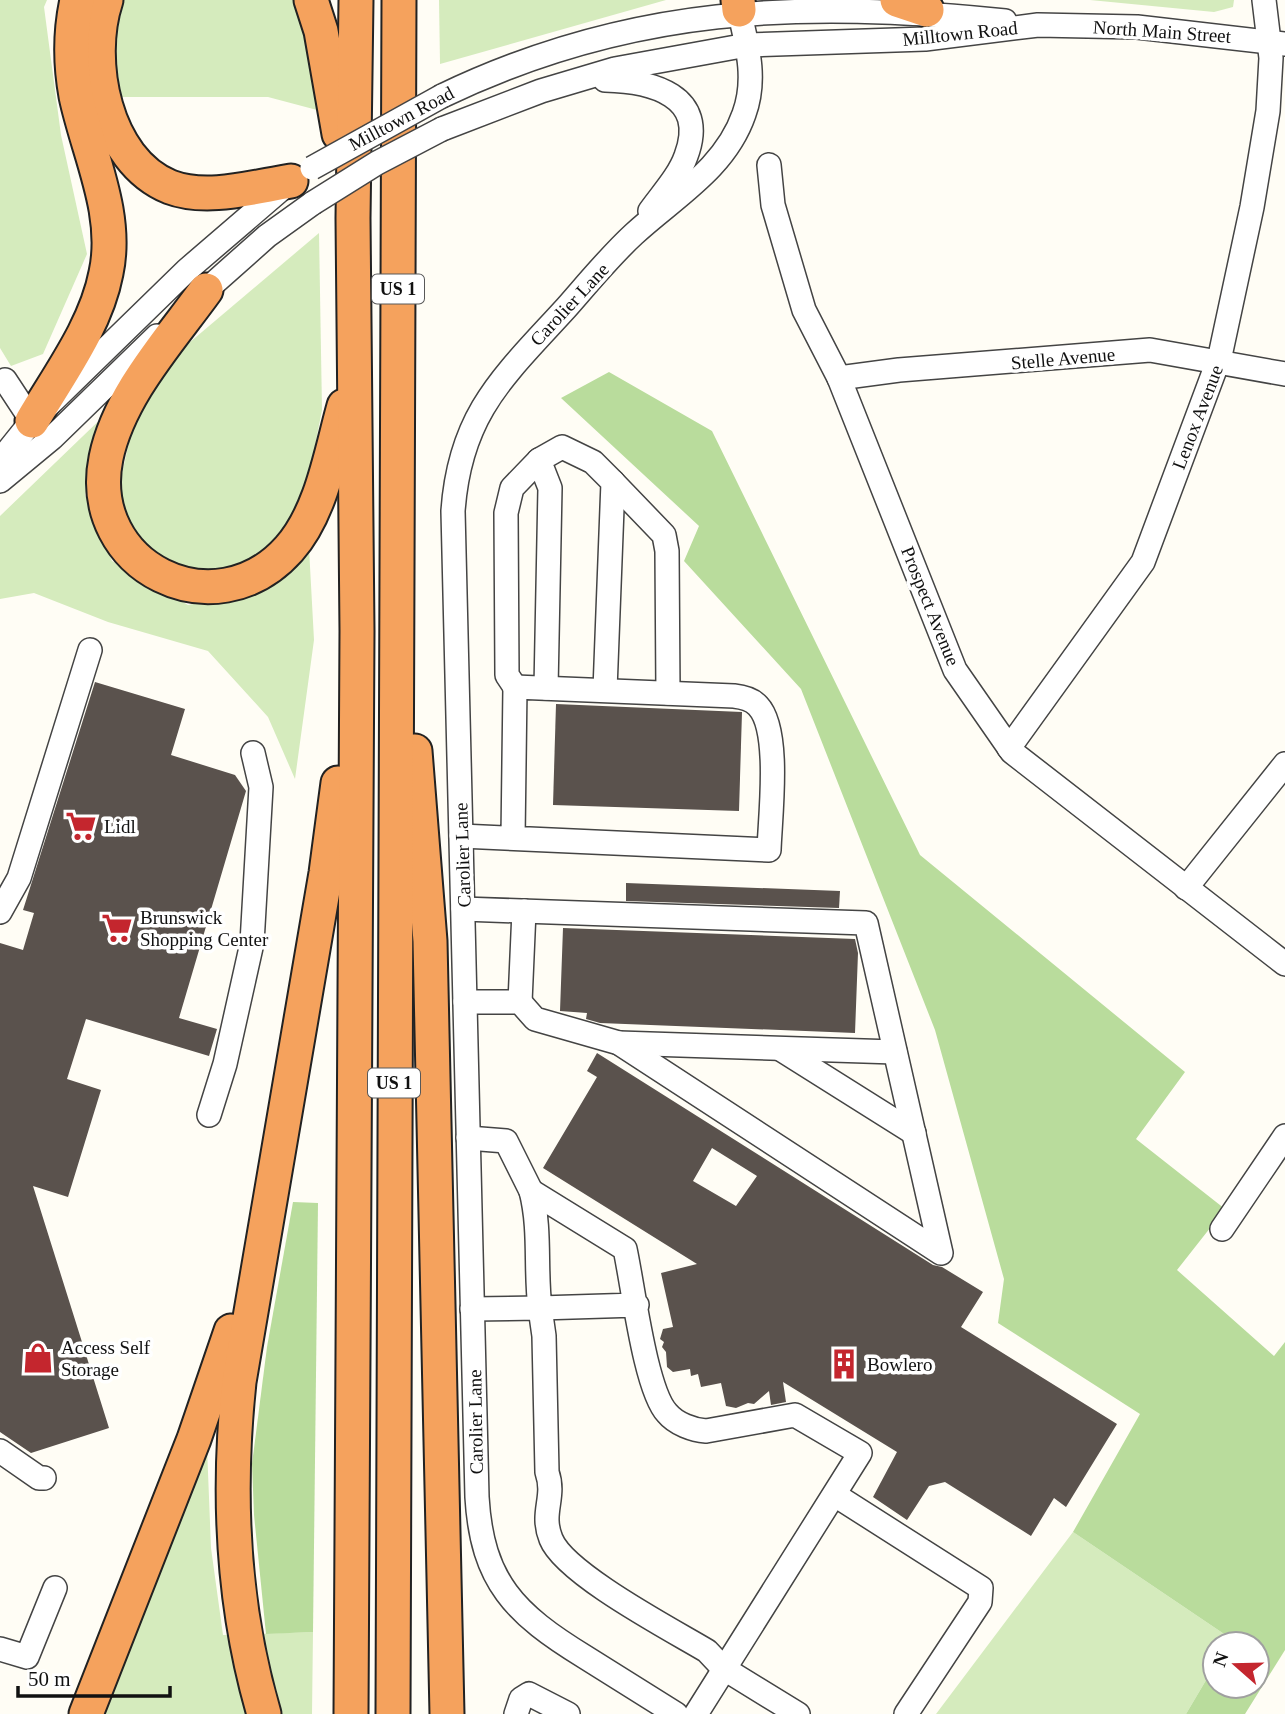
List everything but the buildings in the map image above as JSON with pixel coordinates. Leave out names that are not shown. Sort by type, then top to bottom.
[{"type":"highway","points":[[32,421],[89,322],[102,290],[109,258],[105,207],[73,72],[71,33],[76,0]]},
{"type":"highway","points":[[106,0],[99,53],[104,98],[116,132],[146,172],[171,187],[199,192],[305,184]]},
{"type":"highway","points":[[311,0],[326,57],[353,218]]},
{"type":"highway","name":"US 1","points":[[351,1714],[356,631],[353,218],[356,0]]},
{"type":"highway","name":"US 1","points":[[393,1714],[400,0]]},
{"type":"highway","points":[[206,290],[131,398],[113,436],[104,470],[106,504],[118,537],[137,559],[160,576],[204,587],[234,584],[265,570],[290,548],[314,506],[355,370]]},
{"type":"highway","points":[[397,512],[430,941],[447,1714]]},
{"type":"highway","points":[[264,1714],[244,1630],[234,1539],[232,1478],[237,1405],[326,873],[356,631]]},
{"type":"highway","points":[[86,1714],[205,1408],[268,1215]]},
{"type":"street","name":"Lenox Avenue","points":[[1009,748],[1143,562],[1218,362],[1264,136],[1278,43],[1264,0]]},
{"type":"street","name":"Milltown Road","points":[[0,461],[32,421],[204,254],[305,184],[442,96],[506,66],[585,40],[739,5],[912,5],[1038,25]]},
{"type":"street","name":"Carolier Lane","points":[[676,1714],[536,1626],[513,1604],[493,1572],[480,1537],[453,511],[462,454],[476,418],[500,380],[634,234],[695,184],[736,135],[751,88],[747,45],[739,5]]},
{"type":"street","name":"Milltown Road","points":[[0,481],[52,438],[206,290],[267,236],[305,184],[377,163],[442,130],[581,79],[649,61],[747,45],[925,39],[1038,25]]},
{"type":"street","name":"North Main Street","points":[[1038,25],[1137,27],[1278,43]]},
{"type":"street","points":[[581,79],[649,84],[668,92],[686,112],[691,135],[686,158],[634,234]]},
{"type":"street","name":"Prospect Avenue","points":[[769,165],[773,205],[804,310],[839,378],[955,670],[1009,748],[1285,964]]},
{"type":"street","name":"Stelle Avenue","points":[[839,378],[899,370],[1150,350],[1285,374]]},
{"type":"street","points":[[5,380],[32,421]]},
{"type":"street","points":[[513,838],[515,687],[507,675],[506,513],[512,488],[540,460],[562,447],[593,462],[664,536],[667,551],[668,693]]},
{"type":"street","points":[[540,460],[550,488],[546,688]]},
{"type":"street","points":[[605,691],[613,482]]},
{"type":"street","points":[[0,912],[19,878],[90,650]]},
{"type":"street","points":[[461,836],[769,850],[771,747],[767,725],[759,706],[747,698],[515,687]]},
{"type":"street","points":[[209,1115],[225,1064],[252,943],[261,787],[253,753]]},
{"type":"street","points":[[1186,888],[1285,764]]},
{"type":"street","points":[[463,909],[866,923],[941,1253],[619,1043]]},
{"type":"street","points":[[524,911],[520,1002],[535,1020],[619,1043],[895,1052]]},
{"type":"street","points":[[465,1002],[520,1002]]},
{"type":"street","points":[[779,1048],[914,1133]]},
{"type":"street","points":[[1222,1229],[1285,1136]]},
{"type":"street","points":[[468,1138],[506,1141],[531,1191],[537,1215],[536,1281],[544,1336],[547,1472],[553,1485],[546,1517],[556,1548],[573,1566],[707,1651],[723,1668],[797,1714]]},
{"type":"street","points":[[531,1191],[625,1249],[656,1390],[670,1416],[692,1428],[706,1431],[795,1415],[860,1453],[696,1714]]},
{"type":"street","points":[[472,1309],[637,1305]]},
{"type":"street","points":[[0,1451],[39,1478],[44,1478]]},
{"type":"street","points":[[835,1495],[981,1588],[980,1602],[906,1714]]},
{"type":"street","points":[[0,1649],[27,1657],[55,1588]]},
{"type":"street","points":[[516,1714],[521,1699],[529,1694],[568,1714]]},
{"type":"green space","points":[[0,0],[47,0],[44,7],[61,135],[87,254],[43,354],[11,366],[0,348]]},
{"type":"green space","points":[[120,0],[295,0],[309,36],[317,110],[268,97],[116,97],[110,32]]},
{"type":"green space","points":[[439,0],[666,0],[440,64]]},
{"type":"green space","points":[[1090,0],[1234,0],[1233,7],[1214,12]]},
{"type":"green space","points":[[319,233],[322,410],[305,497],[270,553],[215,575],[164,562],[133,537],[118,491],[135,416],[183,348]]},
{"type":"green space","points":[[609,372],[712,431],[920,855],[1185,1072],[1136,1139],[1225,1209],[1177,1270],[1274,1356],[1285,1342],[1285,1650],[1271,1672],[1271,1630],[1218,1630],[1073,1532],[1140,1414],[998,1323],[1004,1279],[935,1030],[801,689],[684,561],[699,526],[561,398]]},
{"type":"green space","points":[[110,410],[85,495],[112,561],[188,605],[268,588],[309,548],[314,640],[295,779],[268,717],[208,651],[108,622],[34,593],[0,599],[0,516]]},
{"type":"green space","points":[[293,1202],[318,1203],[313,1632],[266,1634],[254,1515],[252,1464],[267,1347]]},
{"type":"green space","points":[[207,1447],[211,1548],[223,1635],[313,1632],[312,1714],[97,1714]]},
{"type":"green space","points":[[1073,1532],[1218,1630],[1201,1630],[1201,1689],[1186,1714],[936,1714]]},
{"type":"green space","points":[[1201,1689],[1201,1700],[1254,1700],[1245,1714],[1186,1714]]},
{"type":"place","name":"Lidl","points":[[81,826]]},
{"type":"place","name":"Brunswick Shopping Center","points":[[117,928]]},
{"type":"place","name":"Access Self Storage","points":[[38,1358]]},
{"type":"place","name":"Bowlero","points":[[844,1364]]}]
